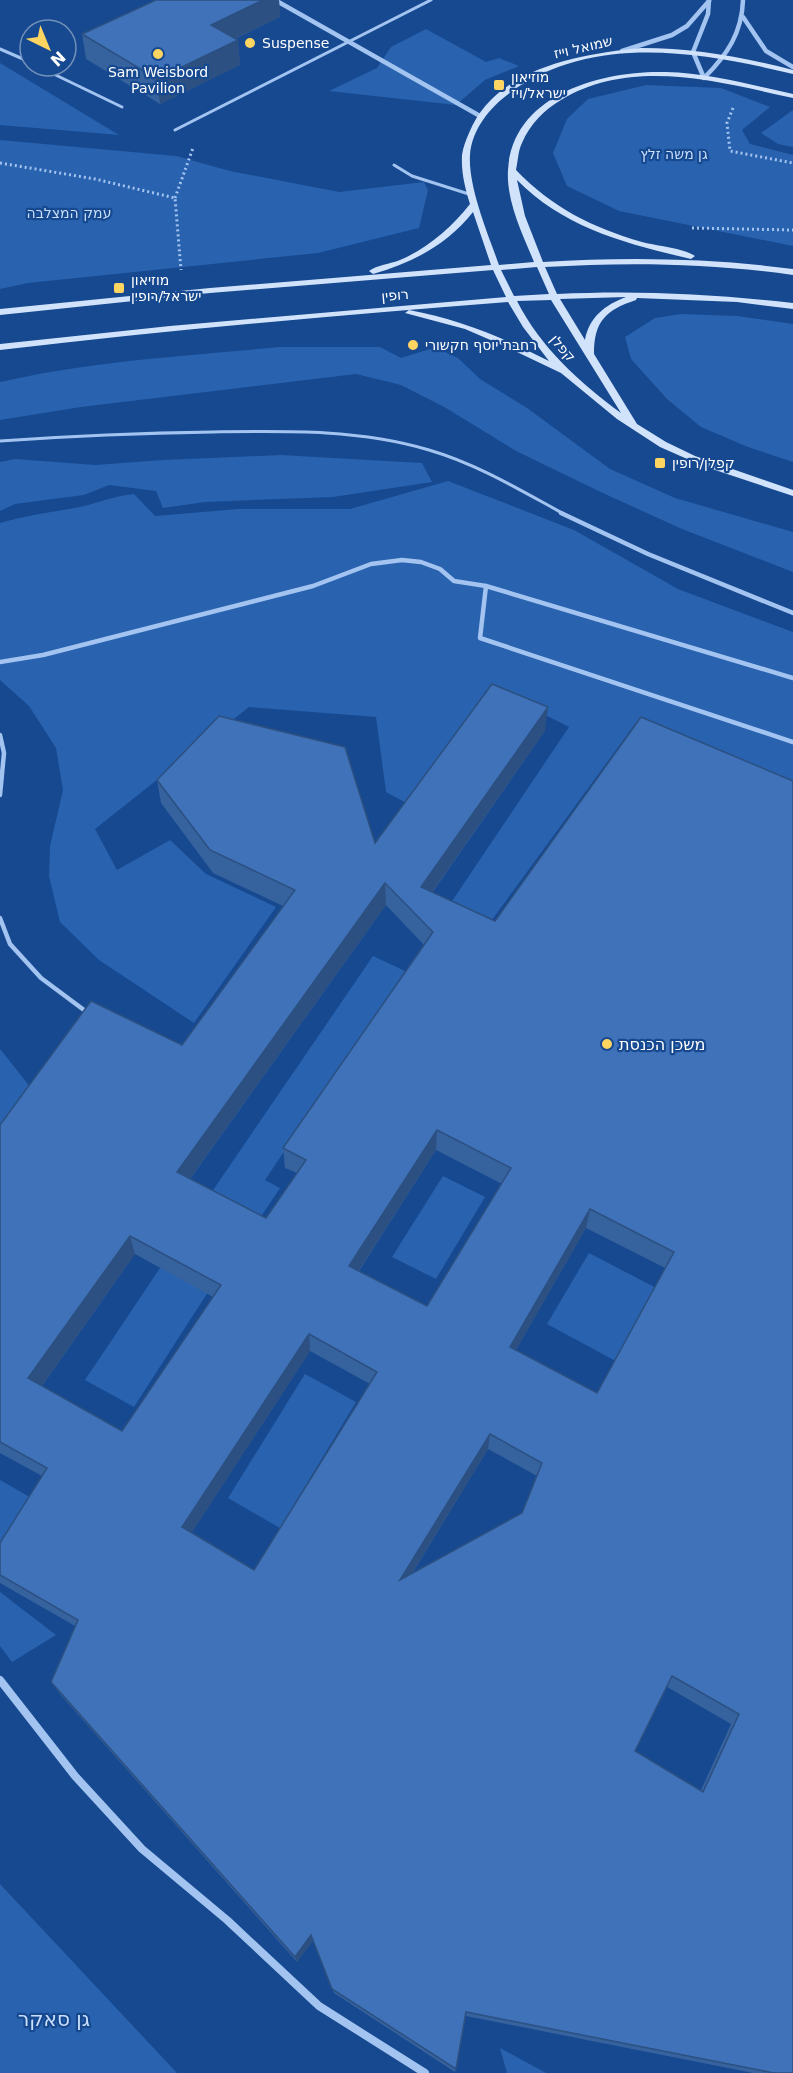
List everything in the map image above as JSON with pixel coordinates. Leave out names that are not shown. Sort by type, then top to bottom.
[{"type":"street","points":[[275,0],[480,116]]},
{"type":"street","points":[[704,78],[693,52],[708,14],[709,0]]},
{"type":"street","points":[[610,54],[672,35],[687,26],[709,0]]},
{"type":"street","points":[[704,78],[727,56],[742,17],[743,0]]},
{"type":"street","points":[[742,17],[766,51],[793,69]]},
{"type":"street","name":"שמואל וייז","points":[[496,268],[467,176],[467,149],[480,116],[496,98],[532,76],[578,60],[638,50],[727,56],[793,69]]},
{"type":"street","points":[[554,297],[540,265],[514,190],[512,170],[515,149],[525,125],[536,112],[562,96],[601,82],[626,77],[668,74],[704,78],[793,96]]},
{"type":"street","points":[[512,170],[529,191],[565,216],[582,224],[631,242],[728,264]]},
{"type":"street","points":[[340,279],[388,267],[417,255],[462,222],[474,199]]},
{"type":"street","name":"רופין","points":[[0,312],[340,279],[540,265],[641,260],[728,264],[793,272]]},
{"type":"street","name":"קפלן","points":[[496,268],[526,325],[566,373],[632,426],[676,452],[793,493]]},
{"type":"street","points":[[590,354],[588,339],[591,329],[599,318],[612,306],[646,294]]},
{"type":"street","name":"רופין","points":[[0,347],[511,299],[646,294],[722,297],[793,306]]},
{"type":"street","name":"קפלן","points":[[554,297],[612,388],[632,426]]},
{"type":"street","points":[[384,310],[427,315],[467,327],[490,335],[566,373]]},
{"type":"street","points":[[0,1680],[75,1776],[142,1849],[228,1920],[319,2006],[425,2073]]},
{"type":"lane","points":[[175,130],[431,0]]},
{"type":"lane","points":[[0,49],[18,57]]},
{"type":"lane","points":[[62,78],[122,107]]},
{"type":"lane","points":[[394,165],[412,176],[474,199]]},
{"type":"lane","points":[[0,441],[98,433],[308,431],[403,443],[456,458],[598,532],[668,565],[793,613]]},
{"type":"lane","points":[[0,662],[43,654],[313,586],[371,564],[402,560],[421,562],[440,569],[454,581],[486,586],[793,678]]},
{"type":"lane","points":[[486,586],[480,638],[793,742]]},
{"type":"lane","points":[[0,735],[4,753],[0,795]]},
{"type":"lane","points":[[0,918],[10,944],[41,978],[85,1012],[95,1016]]},
{"type":"path","points":[[742,85],[727,123],[730,152],[793,162]]},
{"type":"path","points":[[181,277],[175,198],[194,148]]},
{"type":"path","points":[[0,163],[96,179],[175,198]]},
{"type":"green space","points":[[426,29],[486,62],[499,58],[519,66],[485,80],[456,105],[329,91],[377,68],[391,47]]},
{"type":"green space","points":[[0,63],[18,74],[18,78],[25,78],[119,135],[0,125]]},
{"type":"green space","name":"גן משה זלץ","points":[[646,85],[721,88],[770,107],[742,130],[750,144],[793,155],[793,246],[619,211],[567,186],[553,153],[567,119],[588,99]]},
{"type":"green space","points":[[793,110],[793,147],[778,144],[761,133]]},
{"type":"green space","name":"עמק המצלבה","points":[[0,140],[176,156],[230,171],[339,192],[424,182],[428,190],[419,228],[318,253],[28,283],[0,289]]},
{"type":"green space","points":[[681,314],[737,316],[793,324],[793,462],[748,447],[701,427],[667,399],[631,359],[625,337],[655,318]]},
{"type":"green space","points":[[279,347],[380,347],[401,358],[430,349],[445,352],[458,358],[480,379],[527,408],[610,469],[675,498],[793,532],[793,572],[682,529],[605,494],[516,451],[446,408],[401,385],[356,374],[81,407],[0,420],[0,382],[104,364]]},
{"type":"green space","points":[[281,455],[422,463],[432,482],[333,497],[205,502],[163,508],[156,491],[109,485],[84,495],[15,504],[0,511],[0,462],[15,459],[95,465]]},
{"type":"green space","points":[[448,481],[574,530],[678,589],[793,632],[793,786],[635,724],[481,935],[442,916],[569,727],[490,687],[410,805],[386,792],[376,717],[249,707],[95,829],[117,870],[170,840],[206,874],[276,907],[194,1023],[99,960],[60,922],[49,876],[50,846],[63,790],[56,748],[29,706],[0,680],[0,523],[134,494],[155,516],[238,509],[350,509]]},
{"type":"green space","points":[[373,956],[405,971],[265,1180],[280,1188],[260,1218],[211,1193]]},
{"type":"green space","points":[[0,1049],[35,1093],[0,1141]]},
{"type":"green space","points":[[443,1176],[485,1197],[436,1279],[392,1257]]},
{"type":"green space","points":[[589,1253],[662,1291],[621,1364],[547,1324]]},
{"type":"green space","points":[[162,1265],[210,1289],[134,1407],[85,1380]]},
{"type":"green space","points":[[305,1374],[356,1402],[280,1528],[228,1498]]},
{"type":"green space","points":[[0,1480],[35,1500],[0,1559]]},
{"type":"green space","points":[[0,1592],[56,1635],[12,1662],[0,1646]]},
{"type":"green space","name":"גן סאקר","points":[[0,1884],[177,2073],[0,2073]]},
{"type":"green space","points":[[500,2048],[546,2073],[507,2073]]},
{"type":"building","points":[[156,0],[263,0],[211,25],[238,40],[157,79],[82,34]]},
{"type":"building","points":[[492,684],[548,707],[421,887],[495,921],[641,717],[793,781],[793,2073],[774,2073],[466,2012],[456,2069],[332,1989],[311,1935],[295,1957],[51,1682],[78,1620],[0,1575],[0,1543],[47,1468],[0,1442],[0,1125],[91,1001],[182,1045],[295,890],[210,850],[157,780],[219,716],[345,747],[375,843]],"holes":[[[385,883],[433,932],[283,1148],[306,1160],[266,1218],[177,1172]],[[437,1130],[511,1168],[427,1306],[349,1266]],[[590,1209],[674,1252],[597,1393],[510,1347]],[[130,1236],[221,1285],[122,1431],[28,1378]],[[309,1334],[377,1372],[254,1570],[182,1527]],[[490,1434],[542,1463],[522,1513],[400,1580]],[[672,1676],[739,1714],[703,1792],[635,1751]]]},
{"type":"place","name":"Suspense","points":[[250,43]]},
{"type":"place","name":"Sam Weisbord Pavilion","points":[[158,54]]},
{"type":"place","name":"מוזיאון ישראל/ויז","points":[[499,85]]},
{"type":"place","name":"מוזיאון ישראל/רופין","points":[[119,288]]},
{"type":"place","name":"רחבת יוסף חקשורי","points":[[413,345]]},
{"type":"place","name":"קפלן/רופין","points":[[660,463]]},
{"type":"place","name":"משכן הכנסת","points":[[607,1044]]}]
